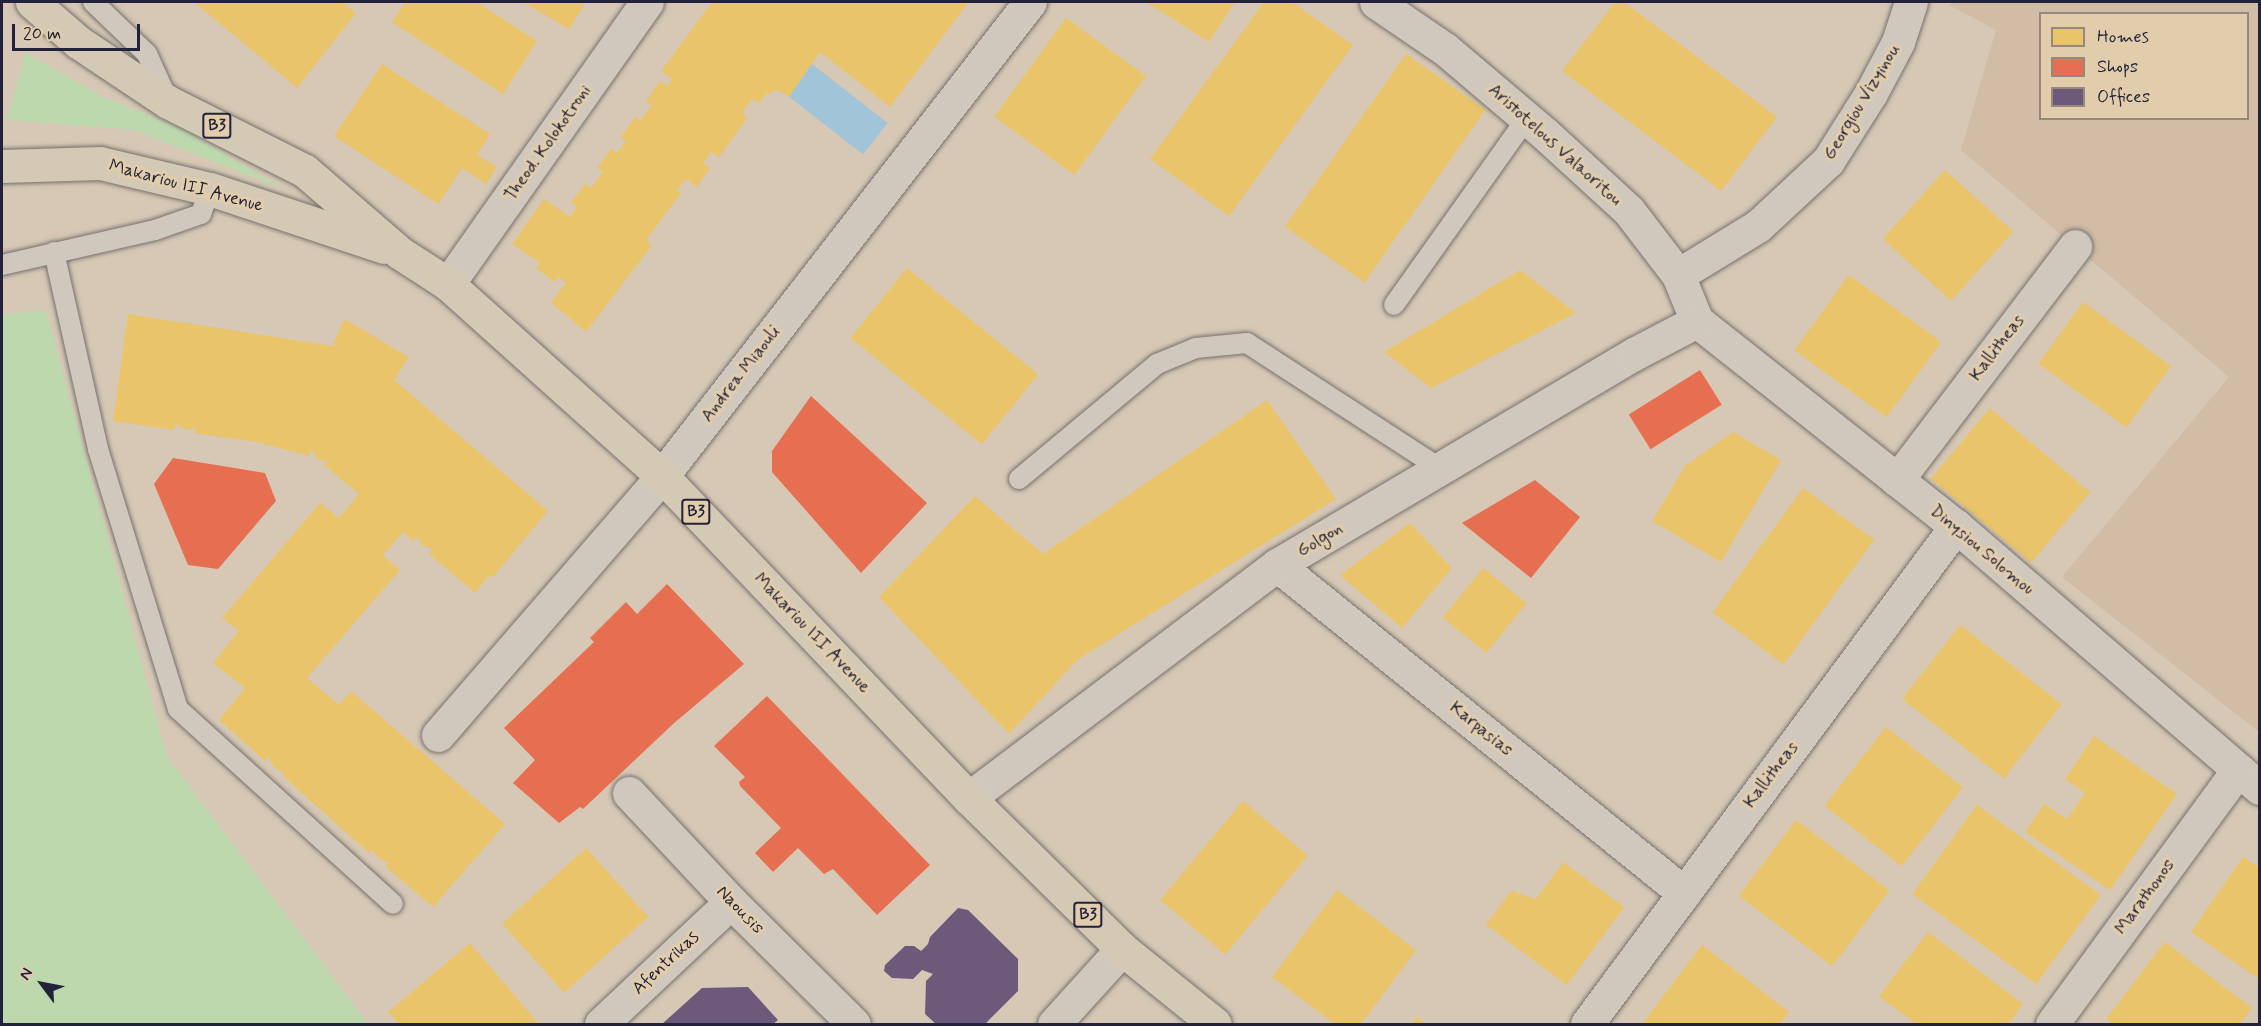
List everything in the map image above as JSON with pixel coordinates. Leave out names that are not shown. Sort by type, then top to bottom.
[{"type":"main road","name":"Makariou III Avenue","points":[[32,2],[78,42],[168,102],[305,171],[400,253],[448,284],[662,476],[969,798],[1122,949],[1215,1024]]},
{"type":"main road","name":"Makariou III Avenue","points":[[2,166],[100,163],[210,189],[400,253]]},
{"type":"street","name":"Theod. Kolokotroni","points":[[448,284],[647,2]]},
{"type":"street","name":"Andrea Miaouli","points":[[438,735],[662,476],[1030,2]]},
{"type":"street","name":"Aristotelous Valaoritou","points":[[1376,2],[1445,49],[1527,118],[1629,211],[1678,275],[1697,321]]},
{"type":"street","name":"Georgiou Vizyinou","points":[[1678,275],[1758,226],[1828,161],[1872,93],[1893,52],[1911,2]]},
{"type":"street","name":"Kallitheas","points":[[1897,480],[2075,246]]},
{"type":"street","name":"Dinysiou Solomou","points":[[1697,321],[1956,526],[2249,779]]},
{"type":"street","name":"Golgon","points":[[969,798],[1277,565],[1634,354],[1697,321]]},
{"type":"street","name":"Kallitheas","points":[[1587,1024],[1956,526]]},
{"type":"street","name":"Karpasias","points":[[1277,565],[1684,893]]},
{"type":"street","name":"Marathonos","points":[[2052,1024],[2249,779]]},
{"type":"street","name":"Naousis","points":[[629,793],[731,902],[854,1024]]},
{"type":"street","name":"Afentrikas","points":[[601,1024],[731,902]]},
{"type":"street","points":[[1054,1024],[1122,949]]},
{"type":"lane","points":[[93,2],[147,54],[168,102]]},
{"type":"lane","points":[[1394,305],[1527,118]]},
{"type":"lane","points":[[2,265],[155,230],[201,213],[210,189]]},
{"type":"lane","points":[[54,252],[98,449],[178,709],[393,904]]},
{"type":"lane","points":[[1019,479],[1157,364],[1196,348],[1247,343],[1441,469]]},
{"type":"shaded area","points":[[1952,2],[2259,2],[2259,732],[2062,577],[2229,377],[1961,150],[1996,30],[1949,5]]},
{"type":"green space","points":[[25,53],[106,98],[182,129],[286,190],[134,130],[7,120]]},
{"type":"green space","points":[[46,311],[167,757],[368,1024],[2,1024],[2,314]]},
{"type":"water","points":[[812,64],[888,123],[863,155],[787,96]]},
{"type":"building: Homes","points":[[194,2],[342,2],[356,13],[297,88]]},
{"type":"building: Homes","points":[[405,2],[476,2],[537,41],[503,94],[392,22]]},
{"type":"building: Homes","points":[[523,2],[586,2],[569,29]]},
{"type":"building: Homes","points":[[712,2],[969,2],[890,107],[820,52],[789,97],[778,90],[765,95],[759,103],[752,99],[742,113],[748,117],[719,157],[711,152],[703,163],[710,168],[697,187],[686,179],[677,190],[681,193],[646,240],[652,245],[586,332],[551,303],[566,283],[559,277],[555,282],[536,268],[540,263],[512,244],[544,199],[570,217],[577,207],[571,202],[585,184],[591,188],[603,172],[597,168],[611,149],[617,153],[626,141],[621,137],[635,117],[640,121],[652,105],[646,101],[660,81],[667,86],[672,79],[661,71]]},
{"type":"building: Homes","points":[[1146,2],[1235,2],[1209,42]]},
{"type":"building: Homes","points":[[1264,2],[1292,2],[1353,45],[1229,216],[1150,159]]},
{"type":"building: Homes","points":[[1615,2],[1624,2],[1777,117],[1721,191],[1562,71]]},
{"type":"building: Homes","points":[[1066,18],[1146,76],[1074,175],[994,117]]},
{"type":"building: Homes","points":[[1406,54],[1485,110],[1364,282],[1285,227]]},
{"type":"building: Homes","points":[[382,64],[490,134],[477,155],[497,167],[486,184],[462,168],[438,204],[334,136]]},
{"type":"building: Homes","points":[[1945,170],[2013,232],[1951,301],[1883,239]]},
{"type":"building: Homes","points":[[907,268],[1038,374],[982,444],[850,338]]},
{"type":"building: Homes","points":[[1520,270],[1576,313],[1431,388],[1384,352]]},
{"type":"building: Homes","points":[[1849,275],[1941,342],[1887,417],[1794,350]]},
{"type":"building: Homes","points":[[2083,302],[2171,366],[2127,428],[2038,363]]},
{"type":"building: Homes","points":[[128,314],[333,346],[344,319],[409,357],[394,380],[548,511],[492,578],[489,575],[475,593],[429,554],[433,549],[423,546],[417,537],[413,541],[403,532],[383,555],[400,570],[307,678],[339,705],[351,691],[505,824],[433,907],[385,866],[389,863],[379,859],[372,850],[369,853],[282,775],[284,772],[274,768],[269,757],[265,761],[219,720],[245,688],[213,663],[239,631],[222,618],[320,503],[339,518],[359,494],[324,465],[328,462],[317,459],[312,449],[309,456],[256,442],[195,433],[195,428],[186,430],[175,424],[174,430],[113,421]]},
{"type":"building: Homes","points":[[1267,400],[1336,499],[1077,660],[1009,734],[879,597],[975,496],[1043,554]]},
{"type":"building: Homes","points":[[1990,408],[2090,492],[2031,563],[1931,478]]},
{"type":"building: Homes","points":[[1733,432],[1781,460],[1721,562],[1652,521],[1685,466]]},
{"type":"building: Homes","points":[[1803,488],[1874,540],[1784,664],[1712,613]]},
{"type":"building: Homes","points":[[1410,523],[1452,568],[1402,628],[1340,575]]},
{"type":"building: Homes","points":[[1483,568],[1527,603],[1486,653],[1443,618]]},
{"type":"building: Homes","points":[[1960,625],[2062,704],[2004,778],[1902,699]]},
{"type":"building: Homes","points":[[1886,727],[1963,787],[1902,866],[1824,806]]},
{"type":"building: Homes","points":[[2094,736],[2177,794],[2110,890],[2025,832],[2044,804],[2067,819],[2085,793],[2065,779]]},
{"type":"building: Homes","points":[[1243,801],[1308,856],[1225,954],[1160,900]]},
{"type":"building: Homes","points":[[1977,805],[2101,895],[2036,984],[1912,894]]},
{"type":"building: Homes","points":[[1796,820],[1889,890],[1832,966],[1739,896]]},
{"type":"building: Homes","points":[[586,848],[648,917],[564,993],[502,924]]},
{"type":"building: Homes","points":[[2243,857],[2260,868],[2260,980],[2191,932]]},
{"type":"building: Homes","points":[[1563,862],[1624,907],[1567,985],[1486,925],[1511,891],[1536,899]]},
{"type":"building: Homes","points":[[1337,890],[1416,950],[1361,1024],[1335,1024],[1272,977]]},
{"type":"building: Homes","points":[[1928,932],[2023,1004],[2008,1024],[1916,1024],[1879,996]]},
{"type":"building: Homes","points":[[2165,942],[2252,1008],[2240,1024],[2113,1024],[2106,1019]]},
{"type":"building: Homes","points":[[470,943],[539,1024],[399,1024],[388,1012]]},
{"type":"building: Homes","points":[[1702,945],[1789,1012],[1780,1024],[1642,1024]]},
{"type":"building: Homes","points":[[1417,1017],[1427,1024],[1411,1024]]},
{"type":"building: Shops","points":[[1700,370],[1722,405],[1650,449],[1629,415]]},
{"type":"building: Shops","points":[[811,396],[927,503],[861,573],[772,472],[772,451]]},
{"type":"building: Shops","points":[[173,458],[265,473],[276,501],[218,569],[188,565],[154,484]]},
{"type":"building: Shops","points":[[1535,480],[1580,517],[1531,578],[1462,523]]},
{"type":"building: Shops","points":[[667,584],[744,664],[673,724],[583,809],[580,807],[559,823],[513,783],[535,760],[504,728],[594,642],[590,638],[626,602],[637,614]]},
{"type":"building: Shops","points":[[767,696],[930,865],[877,915],[833,869],[824,874],[798,848],[773,872],[755,853],[781,828],[740,786],[739,782],[745,777],[714,746]]},
{"type":"building: Offices","points":[[958,908],[968,910],[1018,959],[1018,991],[985,1024],[936,1024],[925,1014],[926,981],[933,974],[922,970],[913,979],[892,978],[884,971],[885,965],[905,946],[914,946],[921,951],[928,944],[930,937]]},
{"type":"building: Offices","points":[[748,987],[778,1020],[773,1024],[662,1024],[702,988]]}]
